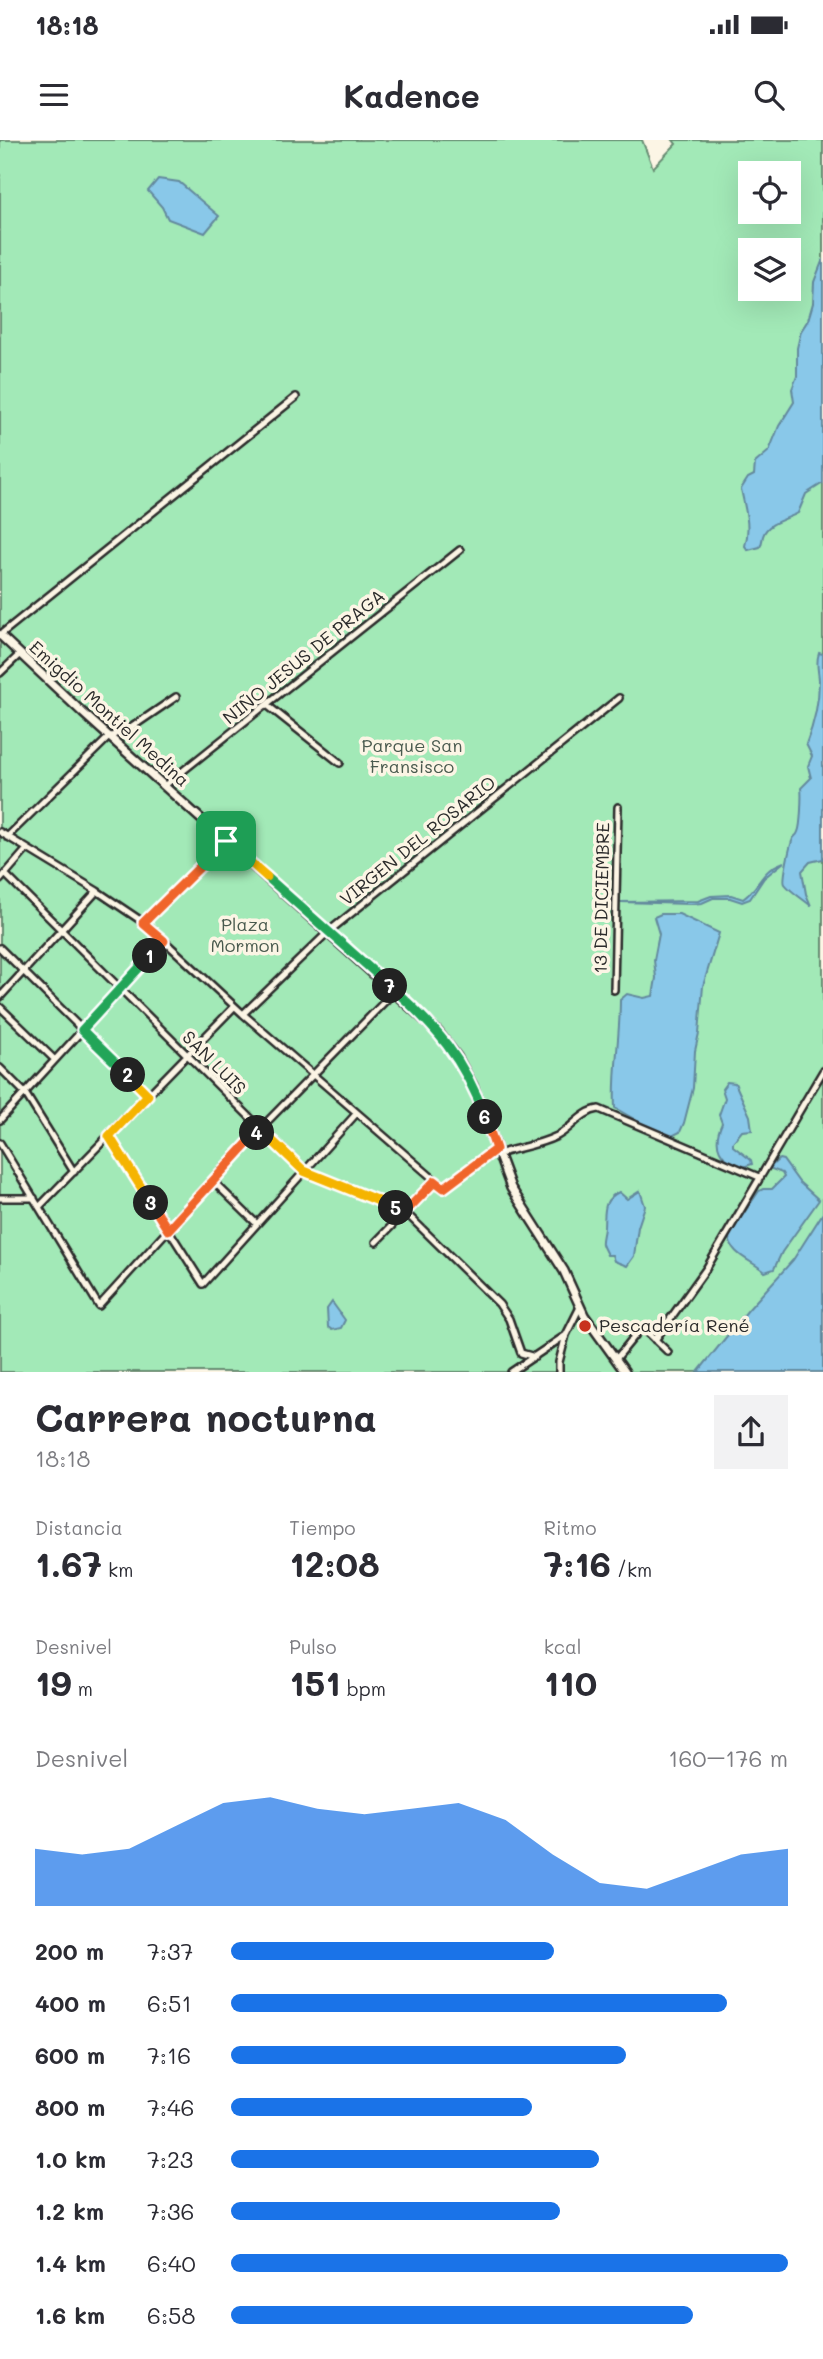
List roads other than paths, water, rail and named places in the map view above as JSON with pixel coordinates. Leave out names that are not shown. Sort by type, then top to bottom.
[{"type":"main road","name":"Emigdio Montiel Medina","points":[[0,635],[438,1032],[457,1057],[473,1086],[511,1188],[564,1271],[580,1307],[625,1372]]},
{"type":"street","points":[[0,635],[296,397]]},
{"type":"street","name":"NIÑO JESUS DE PRAGA","points":[[164,786],[460,550]]},
{"type":"street","points":[[0,673],[20,654]]},
{"type":"street","points":[[7,837],[110,737],[132,727],[176,697]]},
{"type":"street","name":"VIRGEN DEL ROSARIO","points":[[243,1014],[328,932],[620,698]]},
{"type":"street","points":[[267,705],[340,764]]},
{"type":"street","name":"13 DE DICIEMBRE","points":[[614,990],[618,807]]},
{"type":"street","points":[[0,832],[97,891],[143,923],[311,1075],[444,1188],[497,1151],[552,1138],[589,1111],[599,1109],[759,1177]]},
{"type":"street","points":[[143,923],[226,841]]},
{"type":"street","points":[[0,880],[27,849]]},
{"type":"street","name":"SAN LUIS","points":[[5,874],[304,1171],[405,1212],[499,1304],[509,1319],[521,1353],[535,1357]]},
{"type":"street","points":[[0,997],[97,891]]},
{"type":"street","points":[[0,1120],[164,941]]},
{"type":"street","points":[[0,948],[148,1095]]},
{"type":"street","points":[[0,1143],[99,1306],[260,1129],[395,991]]},
{"type":"street","points":[[0,1007],[55,1060]]},
{"type":"street","points":[[39,1207],[234,1007]]},
{"type":"street","points":[[0,1068],[25,1093],[74,1172]]},
{"type":"street","points":[[655,1339],[706,1269],[823,1071]]},
{"type":"street","points":[[109,1136],[203,1284],[356,1114]]},
{"type":"street","points":[[213,1181],[257,1224]]},
{"type":"street","points":[[376,1242],[434,1182]]},
{"type":"street","points":[[0,1198],[34,1198]]},
{"type":"street","points":[[559,1372],[566,1335],[580,1307]]},
{"type":"street","points":[[616,1359],[642,1327],[668,1352]]},
{"type":"street","points":[[511,1372],[566,1335]]},
{"type":"water","points":[[158,179],[179,182],[219,216],[205,233],[168,219],[148,191]]},
{"type":"water","points":[[823,259],[823,483],[806,494],[798,513],[765,531],[760,547],[748,550],[745,546],[747,524],[741,489],[748,478],[754,475],[755,463],[769,451],[779,426],[794,402],[792,389],[797,376],[797,348],[813,303],[814,282]]},
{"type":"water","points":[[819,653],[823,654],[823,859],[810,862],[802,871],[811,906],[790,890],[784,881],[791,844],[799,829],[801,788],[811,778],[808,766],[812,756],[806,744],[817,705]]},
{"type":"water","points":[[784,862],[764,878],[750,899],[742,902],[730,898],[713,898],[690,904],[621,902],[698,901],[711,896],[731,895],[743,899],[765,874]]},
{"type":"water","points":[[661,914],[679,914],[719,933],[703,986],[693,1088],[684,1123],[680,1132],[672,1136],[662,1135],[615,1108],[620,1000],[627,994],[644,998],[653,996],[656,978],[654,960],[659,934],[654,917]]},
{"type":"water","points":[[727,1082],[735,1083],[750,1116],[752,1130],[742,1131],[733,1142],[733,1146],[751,1160],[752,1164],[743,1167],[723,1156],[718,1145],[722,1123],[719,1115],[725,1098],[722,1089]]},
{"type":"water","points":[[779,1159],[783,1160],[799,1182],[819,1200],[782,1252],[774,1269],[765,1272],[737,1252],[729,1235],[759,1191],[772,1189],[784,1177],[782,1173],[769,1168]]},
{"type":"water","points":[[640,1191],[645,1206],[638,1227],[634,1256],[627,1266],[614,1261],[612,1255],[607,1255],[603,1247],[605,1211],[607,1202],[619,1192],[627,1199]]},
{"type":"water","points":[[823,1213],[823,1372],[698,1372],[793,1260]]},
{"type":"water","points":[[332,1302],[345,1320],[341,1328],[332,1330],[328,1327],[327,1309]]},
{"type":"place","name":"Pescadería René","points":[[585,1326]]},
{"type":"park label","name":"Parque San Fransisco","points":[[412,756]]},
{"type":"park label","name":"Plaza Mormon","points":[[245,935]]}]
